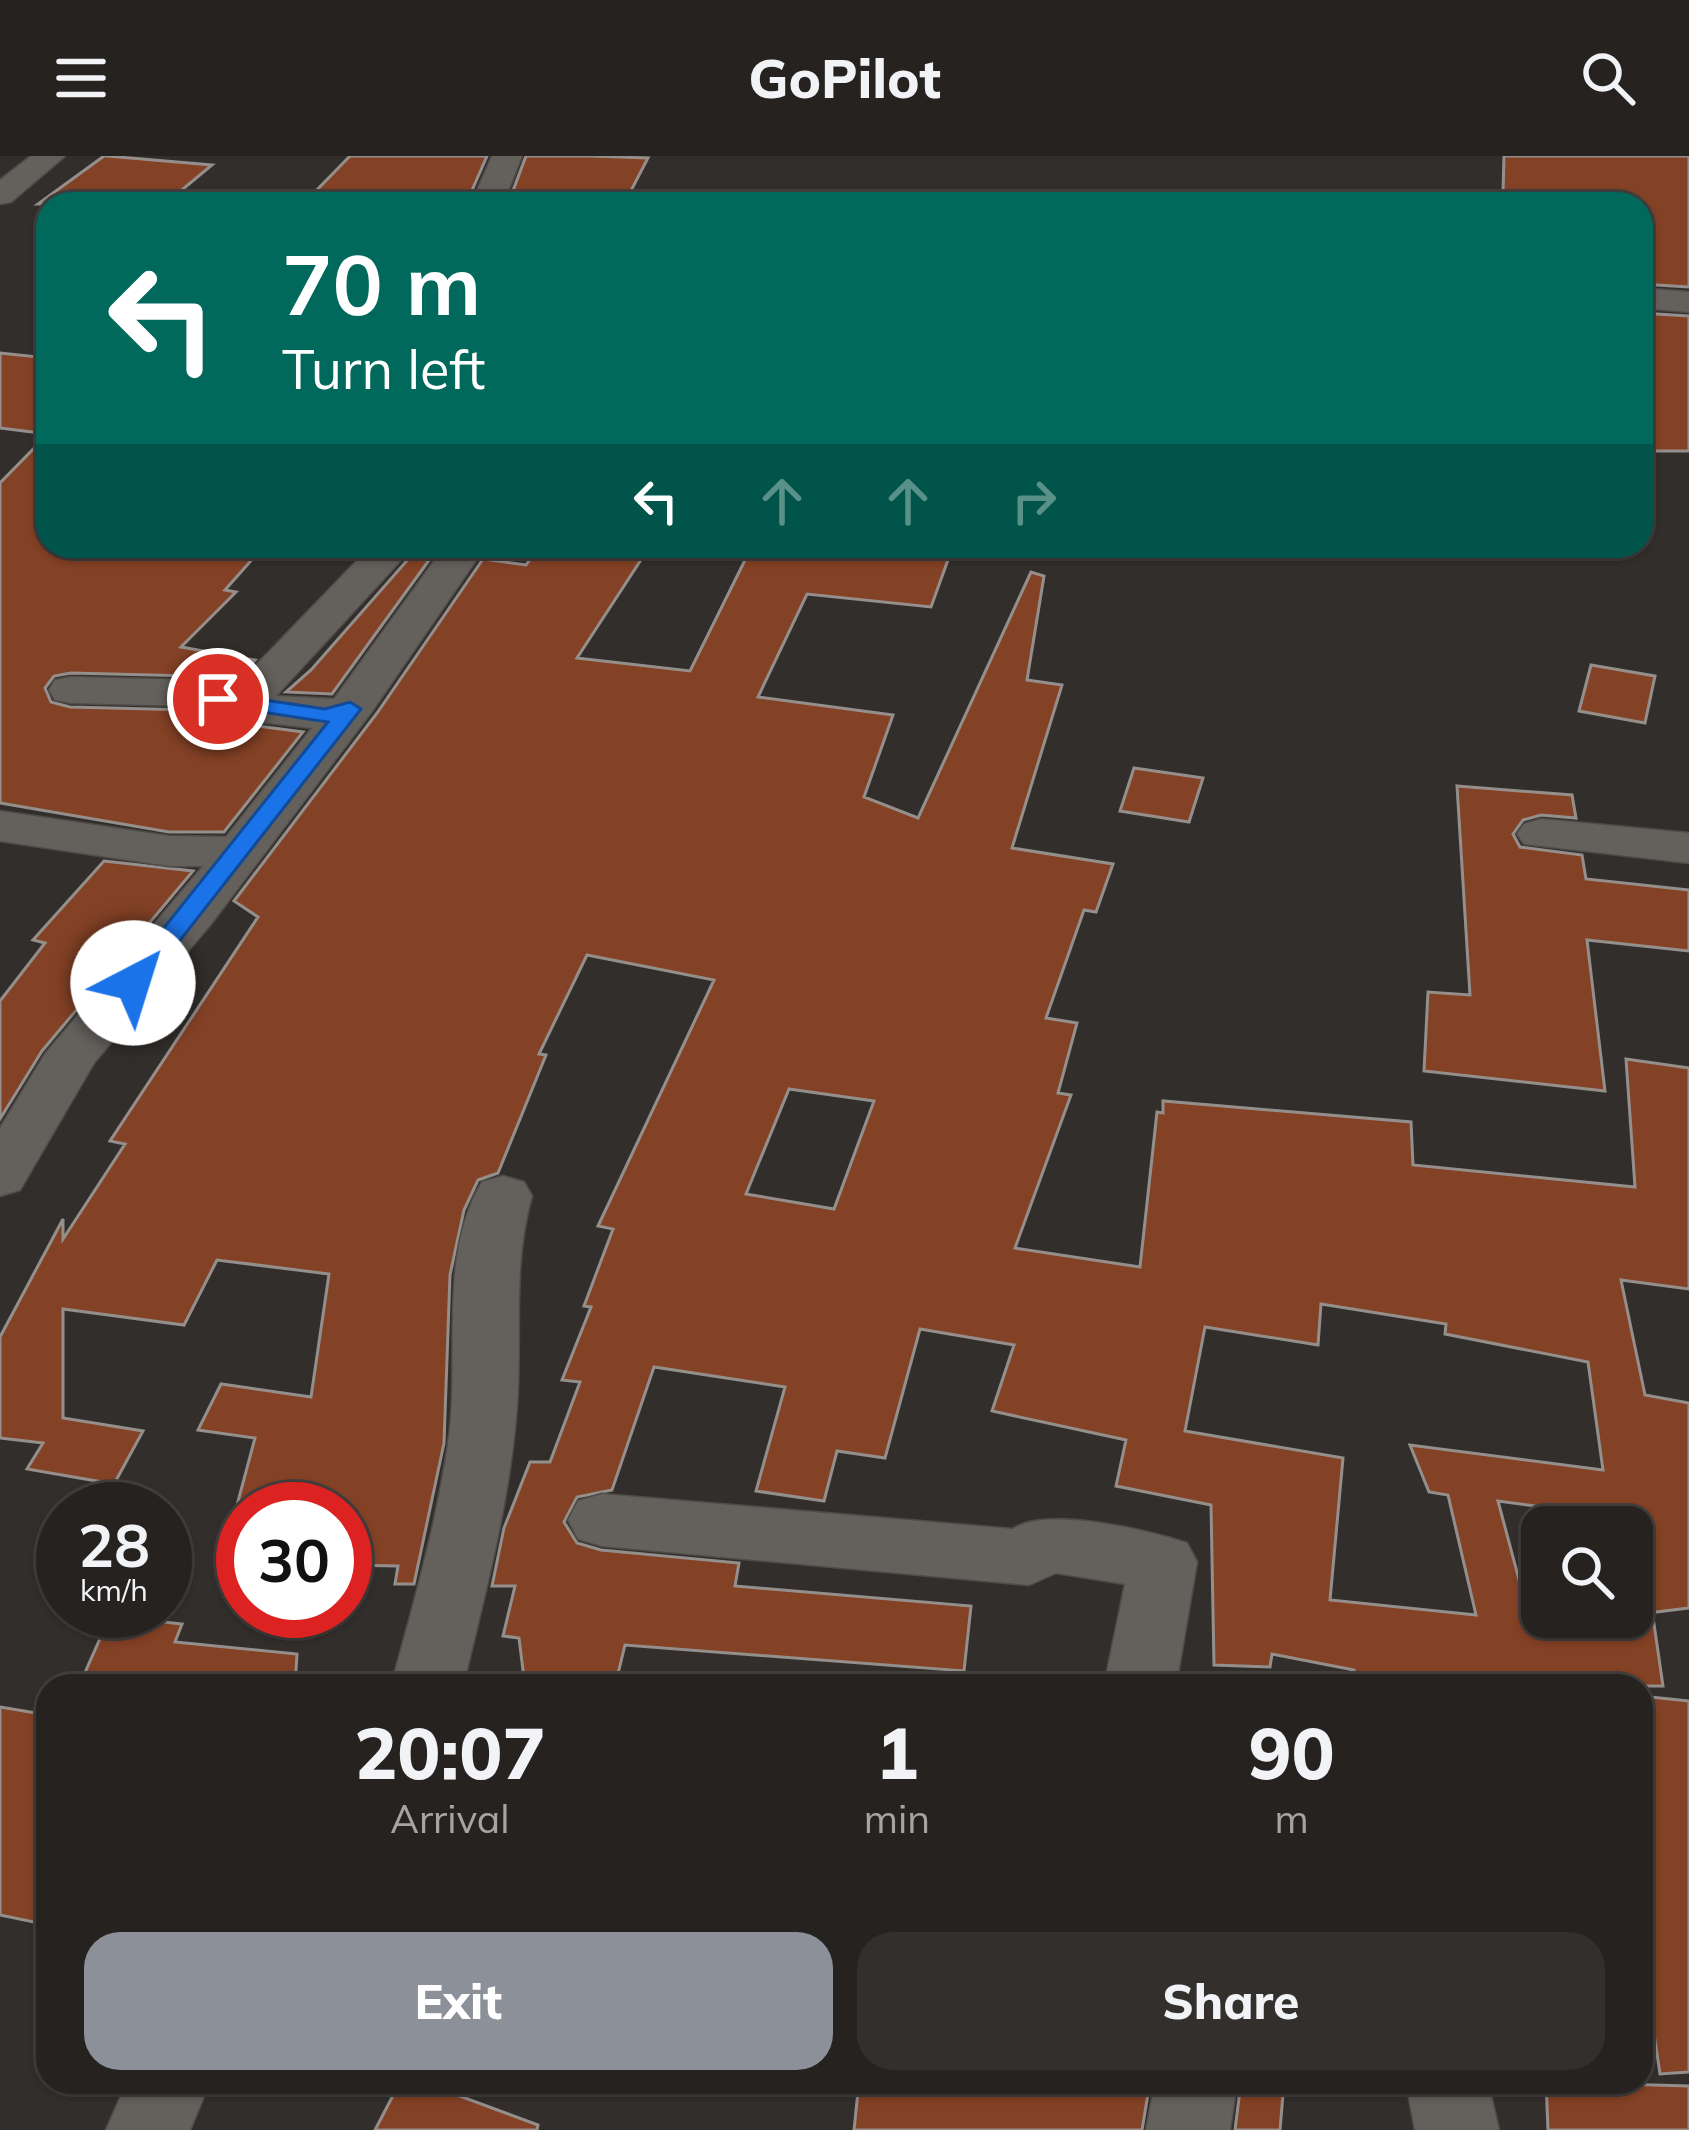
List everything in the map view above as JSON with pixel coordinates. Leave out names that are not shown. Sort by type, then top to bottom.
[{"type":"street","points":[[0,195],[50,156]]},
{"type":"street","points":[[492,192],[508,156]]},
{"type":"street","points":[[1653,299],[1689,302]]},
{"type":"street","points":[[242,706],[383,558]]},
{"type":"street","points":[[0,1176],[72,1054],[193,913],[236,851],[350,709],[457,558]]},
{"type":"street","points":[[71,690],[193,693],[242,706],[326,716],[350,709]]},
{"type":"street","points":[[0,826],[170,851],[236,851]]},
{"type":"street","points":[[1541,834],[1689,848]]},
{"type":"street","points":[[431,1674],[469,1520],[485,1406],[490,1232],[503,1196]]},
{"type":"street","points":[[602,1520],[1030,1558],[1040,1544],[1163,1562],[1142,1674]]},
{"type":"street","points":[[148,2130],[164,2094]]},
{"type":"street","points":[[1188,2130],[1194,2094]]},
{"type":"street","points":[[1450,2094],[1457,2130]]},
{"type":"building","points":[[104,156],[212,165],[179,192],[54,192]]},
{"type":"building","points":[[350,156],[487,156],[471,192],[315,192]]},
{"type":"building","points":[[526,156],[648,158],[630,192],[512,192]]},
{"type":"building","points":[[1504,156],[1689,156],[1689,287],[1653,285],[1653,192],[1503,192]]},
{"type":"building","points":[[1653,314],[1689,316],[1689,451],[1653,451]]},
{"type":"building","points":[[0,353],[36,357],[36,432],[0,428]]},
{"type":"building","points":[[36,446],[36,558],[253,558],[225,590],[236,592],[181,647],[255,660],[231,685],[193,676],[71,673],[54,676],[45,688],[51,702],[70,707],[191,710],[242,724],[303,732],[224,832],[169,832],[0,803],[0,483]]},
{"type":"building","points":[[409,558],[431,558],[332,694],[286,692]]},
{"type":"building","points":[[531,558],[642,558],[577,658],[690,671],[746,558],[949,558],[931,607],[807,594],[758,697],[893,715],[864,797],[918,818],[1031,572],[1044,576],[1027,680],[1062,685],[1012,848],[1113,864],[1096,912],[1084,910],[1046,1018],[1077,1023],[1058,1093],[1071,1095],[1015,1248],[1140,1267],[1157,1112],[1163,1113],[1163,1101],[1411,1122],[1413,1165],[1635,1187],[1626,1059],[1689,1068],[1689,1289],[1621,1280],[1645,1395],[1689,1403],[1689,1608],[1653,1612],[1653,1506],[1535,1506],[1498,1501],[1521,1587],[1521,1638],[1653,1638],[1653,1617],[1663,1686],[1653,1686],[1653,1674],[1354,1674],[1354,1670],[1272,1654],[1270,1667],[1214,1665],[1211,1505],[1116,1486],[1126,1440],[992,1411],[1014,1345],[920,1329],[885,1458],[837,1451],[824,1501],[756,1491],[785,1387],[654,1367],[612,1490],[577,1497],[564,1522],[577,1543],[601,1550],[739,1563],[735,1586],[971,1606],[964,1671],[625,1645],[618,1674],[524,1674],[519,1638],[503,1636],[515,1586],[492,1586],[504,1528],[530,1462],[550,1462],[580,1382],[562,1380],[591,1307],[584,1306],[613,1229],[598,1226],[714,980],[587,955],[539,1054],[546,1055],[498,1173],[478,1180],[464,1210],[450,1275],[444,1443],[414,1584],[395,1584],[398,1566],[372,1566],[372,1482],[243,1482],[255,1438],[198,1430],[221,1384],[311,1397],[329,1274],[217,1260],[184,1325],[63,1309],[63,1418],[143,1431],[115,1482],[27,1469],[43,1443],[0,1438],[0,1337],[63,1219],[63,1239],[125,1144],[110,1141],[258,917],[234,901],[377,713],[483,559],[526,565]],"holes":[[[789,1089],[874,1101],[834,1209],[746,1194]],[[1321,1304],[1446,1324],[1445,1334],[1588,1362],[1603,1470],[1410,1445],[1429,1492],[1448,1495],[1476,1615],[1330,1600],[1343,1458],[1185,1431],[1205,1327],[1318,1345]]]},
{"type":"building","points":[[1591,665],[1655,676],[1645,723],[1579,711]]},
{"type":"building","points":[[1134,768],[1203,778],[1189,822],[1120,811]]},
{"type":"building","points":[[1457,786],[1572,795],[1576,818],[1541,815],[1523,820],[1513,834],[1520,847],[1582,855],[1586,879],[1689,890],[1689,951],[1587,940],[1605,1091],[1424,1071],[1428,992],[1470,995]]},
{"type":"building","points":[[104,861],[193,871],[42,1051],[0,1119],[0,1001],[45,943],[33,940]]},
{"type":"building","points":[[100,1638],[177,1638],[175,1642],[297,1654],[296,1674],[84,1674]]},
{"type":"building","points":[[1653,1697],[1689,1701],[1689,2072],[1660,2074],[1653,2027]]},
{"type":"building","points":[[0,1707],[36,1713],[36,1922],[0,1915]]},
{"type":"building","points":[[1653,2085],[1689,2086],[1689,2130],[1548,2130],[1546,2094],[1653,2094]]},
{"type":"building","points":[[394,2094],[454,2094],[538,2125],[537,2130],[375,2130]]},
{"type":"building","points":[[858,2094],[1148,2094],[1142,2130],[854,2130]]},
{"type":"building","points":[[1240,2094],[1283,2094],[1280,2130],[1235,2130]]},
{"type":"route","points":[[133,983],[350,709],[326,716],[218,699]]}]
